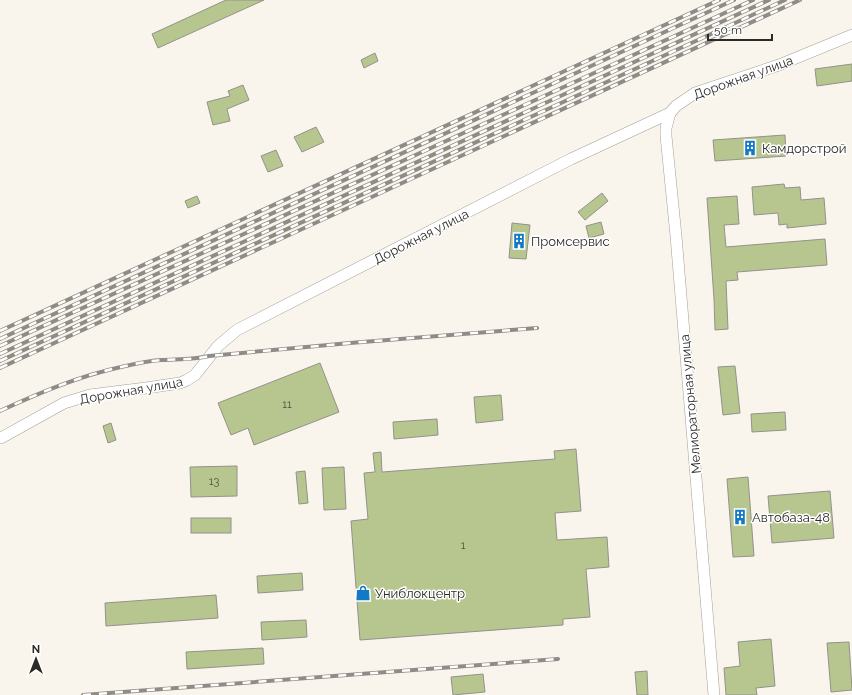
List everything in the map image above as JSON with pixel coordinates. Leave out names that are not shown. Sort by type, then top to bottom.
[{"type":"street","name":"Дорожная улица","points":[[0,438],[64,403],[90,395],[180,383],[187,380],[195,375],[218,346],[236,330],[571,159],[670,113],[676,106],[695,94],[779,65],[852,34]]},
{"type":"street","name":"Мелиораторная улица","points":[[670,113],[666,128],[666,136],[676,236],[714,695]]},
{"type":"building","points":[[226,0],[264,0],[158,48],[152,34]]},
{"type":"building","points":[[375,53],[378,61],[364,68],[361,60]]},
{"type":"building","points":[[852,64],[852,81],[817,86],[815,69]]},
{"type":"building","points":[[243,85],[249,100],[227,109],[230,121],[213,125],[207,102],[230,96],[228,91]]},
{"type":"building","points":[[316,127],[324,142],[302,152],[294,137]]},
{"type":"building","name":"Камдорстрой","points":[[785,135],[786,156],[715,161],[713,140]]},
{"type":"building","points":[[276,150],[283,166],[268,172],[261,156]]},
{"type":"building","points":[[784,184],[785,188],[800,187],[801,200],[824,198],[826,224],[787,228],[787,224],[779,225],[778,213],[754,215],[752,187]]},
{"type":"building","points":[[602,193],[608,201],[585,220],[578,212]]},
{"type":"building","points":[[197,196],[200,203],[188,208],[185,201]]},
{"type":"building","points":[[737,196],[739,224],[724,225],[726,247],[825,239],[827,265],[737,272],[738,280],[726,281],[728,329],[715,330],[707,198]]},
{"type":"building","points":[[601,222],[604,234],[589,238],[586,226]]},
{"type":"building","name":"Промсервис","points":[[512,223],[530,225],[526,259],[509,258]]},
{"type":"building","points":[[320,363],[339,412],[254,445],[248,428],[231,435],[218,403]]},
{"type":"building","points":[[735,366],[740,413],[723,415],[718,367]]},
{"type":"building","points":[[501,395],[503,420],[476,423],[474,397]]},
{"type":"building","points":[[785,412],[786,430],[752,432],[751,414]]},
{"type":"building","points":[[437,419],[438,435],[394,439],[393,422]]},
{"type":"building","points":[[111,423],[116,440],[108,443],[103,426]]},
{"type":"building","points":[[576,449],[581,511],[555,513],[557,540],[607,537],[609,567],[586,569],[590,617],[563,619],[563,625],[360,640],[351,521],[368,519],[364,473],[375,472],[373,453],[381,452],[382,472],[555,459],[554,451]]},
{"type":"building","points":[[237,466],[237,496],[191,497],[190,467]]},
{"type":"building","points":[[344,467],[346,509],[324,510],[322,468]]},
{"type":"building","points":[[305,471],[308,503],[299,504],[296,472]]},
{"type":"building","name":"Автобаза-48","points":[[748,477],[754,556],[733,557],[727,479]]},
{"type":"building","points":[[830,491],[834,538],[772,543],[768,496]]},
{"type":"building","points":[[191,518],[231,518],[231,533],[191,533]]},
{"type":"building","points":[[302,573],[303,590],[258,593],[257,576]]},
{"type":"building","points":[[216,595],[218,618],[106,626],[105,603]]},
{"type":"building","points":[[306,620],[307,637],[262,640],[261,622]]},
{"type":"building","points":[[771,639],[775,686],[756,688],[757,695],[726,695],[724,668],[740,666],[738,642]]},
{"type":"building","points":[[849,642],[852,690],[831,692],[827,643]]},
{"type":"building","points":[[263,648],[264,664],[187,669],[186,652]]},
{"type":"building","points":[[647,671],[648,695],[637,695],[635,672]]},
{"type":"building","points":[[483,674],[485,692],[453,695],[451,677]]},
{"type":"railway","points":[[0,331],[719,0]]},
{"type":"railway","points":[[0,339],[734,0]]},
{"type":"railway","points":[[0,346],[753,0]]},
{"type":"railway","points":[[0,354],[769,0]]},
{"type":"railway","points":[[0,361],[785,0]]},
{"type":"railway","points":[[0,368],[800,0]]},
{"type":"railway","points":[[0,411],[75,380],[105,371],[146,362],[350,343],[537,328]]},
{"type":"railway","points":[[83,695],[558,659]]},
{"type":"place","name":"Камдорстрой","points":[[750,148]]},
{"type":"place","name":"Промсервис","points":[[519,241]]},
{"type":"place","name":"Автобаза-48","points":[[740,517]]},
{"type":"place","name":"Униблокцентр","points":[[363,593]]}]
